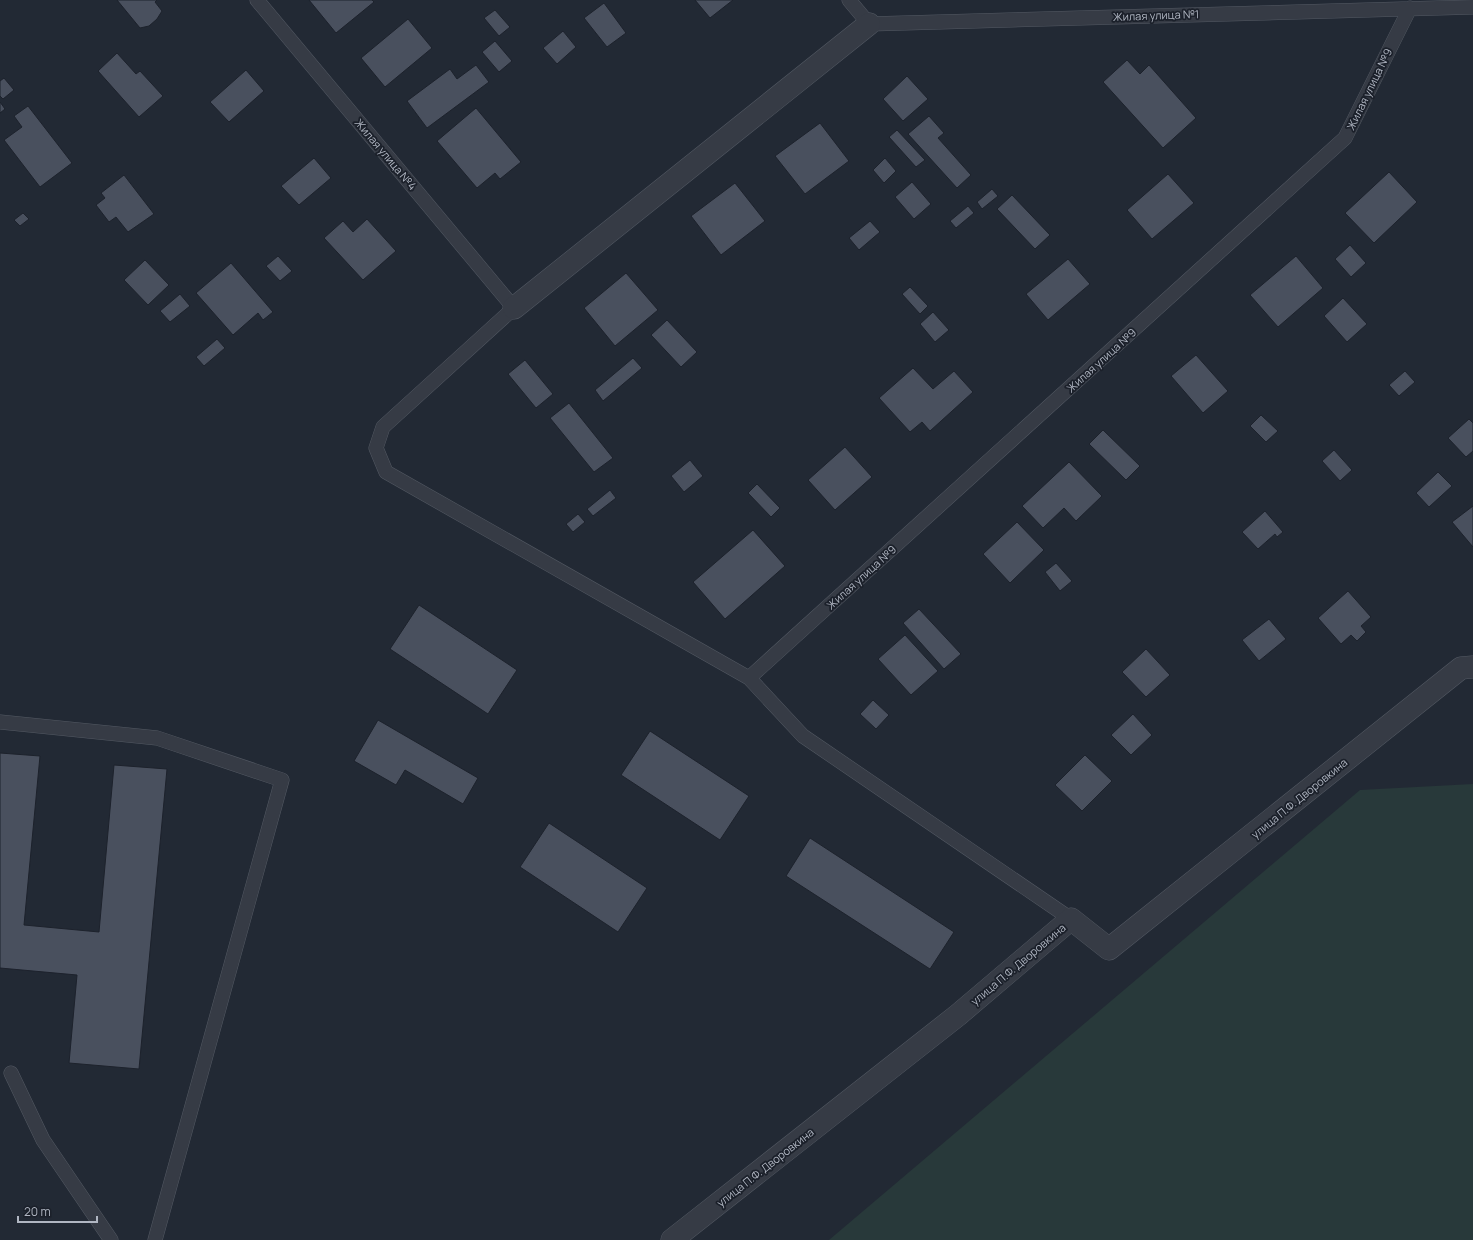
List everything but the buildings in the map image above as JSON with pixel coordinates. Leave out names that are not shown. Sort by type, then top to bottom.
[{"type":"street","points":[[514,308],[869,24]]},
{"type":"street","name":"улица П.Ф. Дворовкина","points":[[672,1240],[958,1015],[1071,920],[1109,949],[1469,663]]},
{"type":"lane","name":"Жилая улица №4","points":[[257,0],[514,308]]},
{"type":"lane","points":[[849,0],[869,24]]},
{"type":"lane","name":"Жилая улица №1","points":[[869,24],[1473,7]]},
{"type":"lane","name":"Жилая улица №9","points":[[749,678],[1345,138],[1410,8]]},
{"type":"lane","points":[[514,308],[383,427],[376,448],[386,472],[749,678],[803,736],[1071,920]]},
{"type":"lane","points":[[0,722],[157,738],[282,780],[155,1240]]},
{"type":"lane","points":[[11,1073],[43,1140],[111,1240]]},
{"type":"shaded area","points":[[1473,784],[1473,1240],[829,1240],[1360,790]]}]
